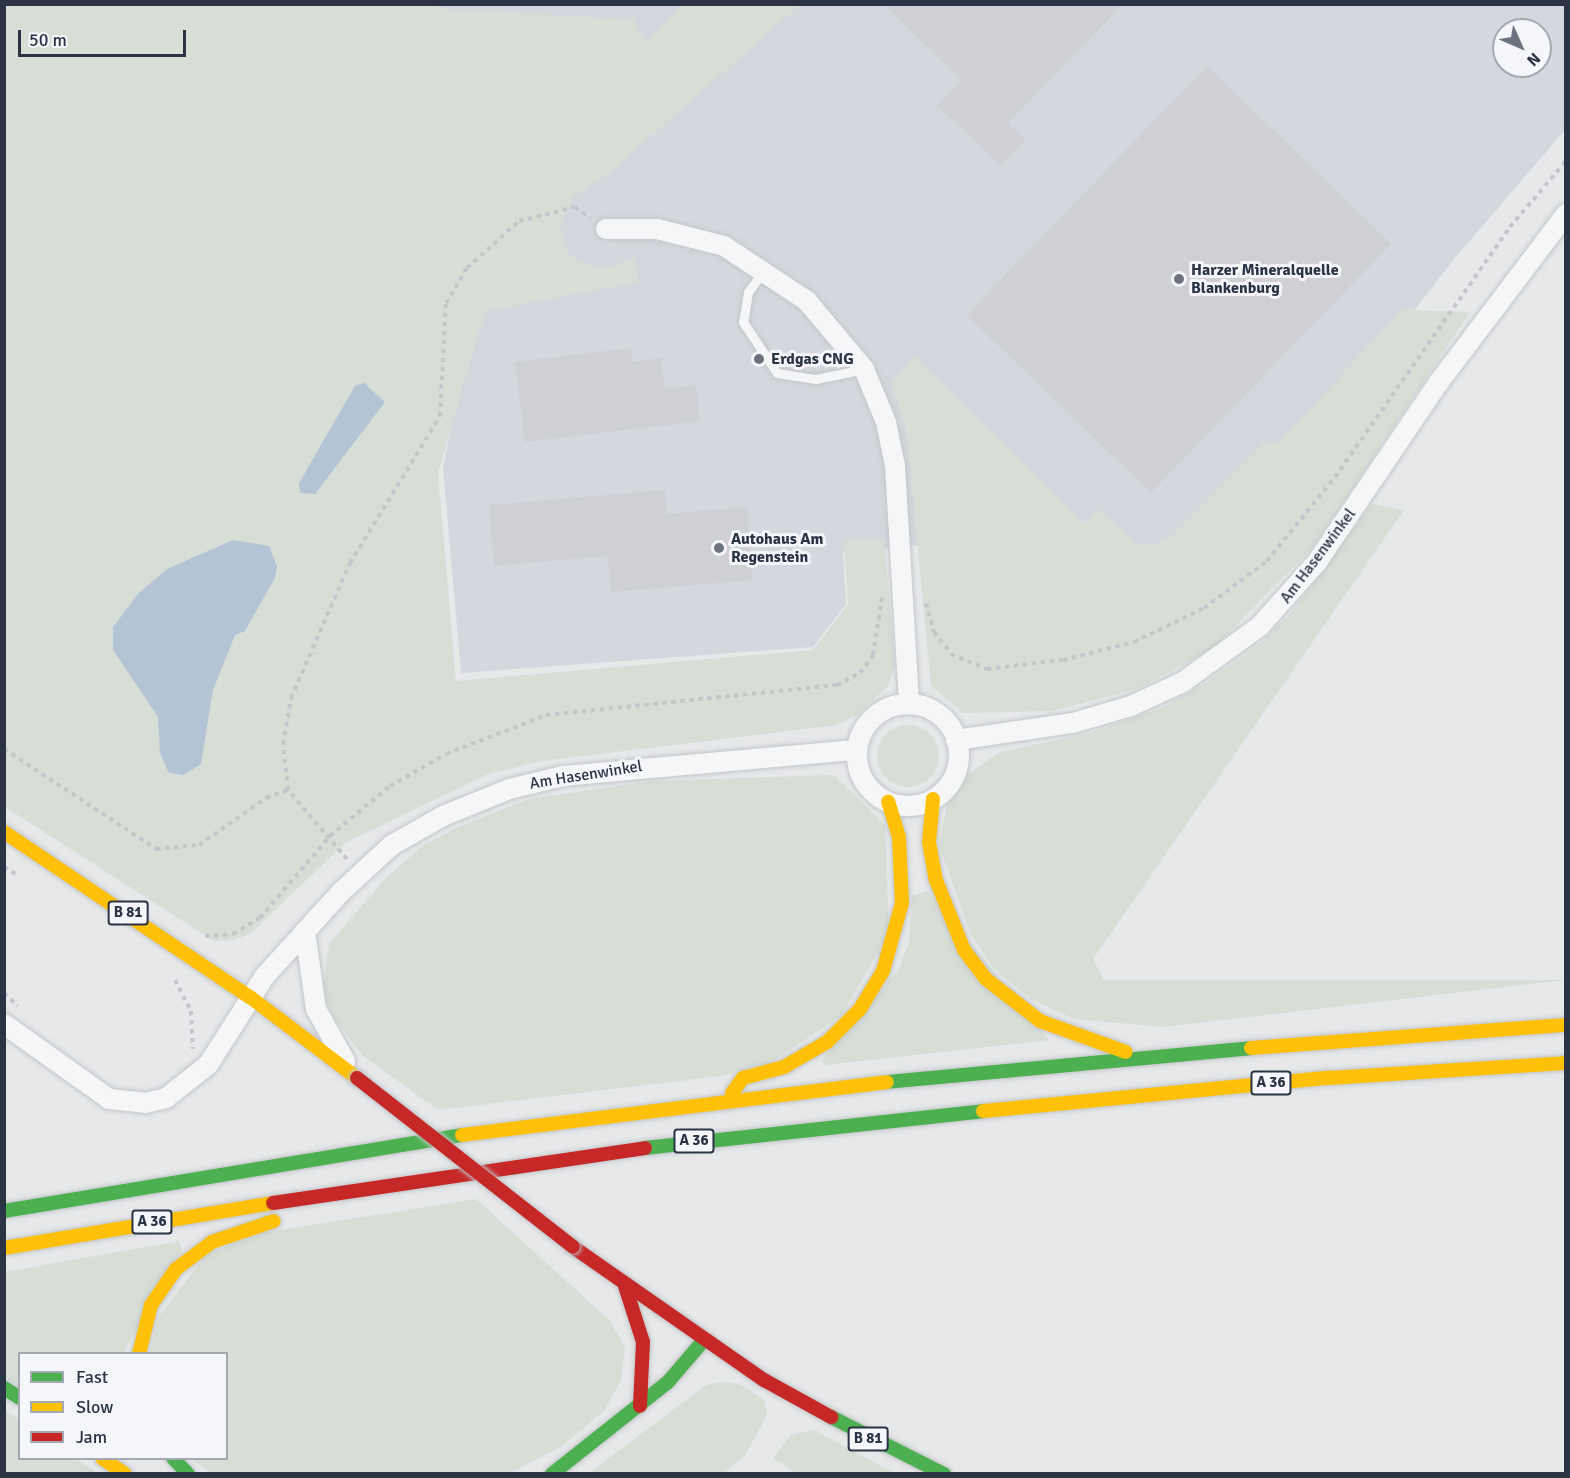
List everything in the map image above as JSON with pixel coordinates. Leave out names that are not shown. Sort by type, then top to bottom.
[{"type":"main road","points":[[933,799],[929,842],[936,880],[964,950],[986,979],[1040,1021],[1140,1056]]},
{"type":"main road","points":[[728,1099],[743,1078],[784,1067],[827,1042],[874,989],[891,953],[902,903],[899,837],[888,802]]},
{"type":"main road","name":"B 81","points":[[4,832],[250,997],[573,1247],[703,1341],[839,1423],[944,1473]]},
{"type":"main road","name":"A 36","points":[[4,1211],[432,1139],[728,1099],[1140,1056],[1566,1025]]},
{"type":"main road","name":"A 36","points":[[4,1248],[299,1197],[618,1150],[966,1110],[1566,1063]]},
{"type":"main road","points":[[139,1352],[151,1305],[176,1269],[234,1231],[282,1219],[299,1197]]},
{"type":"main road","points":[[625,1286],[643,1342],[640,1406]]},
{"type":"main road","points":[[552,1473],[640,1406],[703,1341]]},
{"type":"main road","points":[[4,1388],[18,1397]]},
{"type":"main road","points":[[105,1460],[125,1473]]},
{"type":"main road","points":[[175,1460],[188,1473]]},
{"type":"street","name":"Am Hasenwinkel","points":[[956,740],[1073,723],[1131,706],[1183,682],[1260,626],[1317,562],[1439,382],[1566,214]]},
{"type":"street","points":[[606,229],[657,229],[724,246],[766,268],[807,301],[864,369],[886,422],[895,466],[909,705]]},
{"type":"street","points":[[909,705],[941,717],[956,740],[953,777],[933,799],[911,806],[888,802],[864,781],[857,750],[872,719],[909,705]]},
{"type":"street","name":"Am Hasenwinkel","points":[[4,1024],[82,1085],[109,1099],[145,1103],[193,1081],[250,997],[305,931],[359,873],[392,845],[442,816],[536,781],[598,771],[857,750]]},
{"type":"street","points":[[305,931],[316,1010],[357,1078]]},
{"type":"lane","points":[[766,268],[748,292],[743,322],[777,374],[816,379],[864,369]]},
{"type":"path","points":[[359,873],[330,836],[288,790],[283,744],[291,698],[350,563],[440,416],[446,303],[467,268],[519,221],[575,207],[606,229]]},
{"type":"path","points":[[4,749],[156,849],[199,845],[266,798],[288,790]]},
{"type":"path","points":[[4,867],[30,883]]},
{"type":"path","points":[[165,972],[185,993],[191,1011],[195,1032],[187,1058]]},
{"type":"path","points":[[4,993],[25,1014]]},
{"type":"shaded area","points":[[4,5],[435,5],[448,10],[633,19],[646,41],[682,5],[800,5],[608,174],[573,197],[560,225],[567,252],[578,262],[603,268],[634,259],[639,282],[485,311],[438,473],[456,681],[813,650],[848,604],[844,541],[884,539],[895,665],[888,686],[857,715],[837,725],[543,761],[486,775],[345,843],[250,934],[233,940],[214,941],[5,807]]},
{"type":"shaded area","points":[[334,5],[1565,5],[1565,130],[1455,258],[1273,492],[1183,593],[932,544],[843,551],[846,604],[813,647],[461,673],[443,468],[457,396]]},
{"type":"shaded area","points":[[1402,310],[1470,312],[1314,546],[1213,649],[1137,689],[1052,711],[963,713],[931,686],[907,434],[892,383],[914,356],[1084,523],[1097,509],[1138,544],[1155,544],[1170,538],[1263,444],[1280,441]]},
{"type":"shaded area","points":[[1372,504],[1404,510],[1093,959],[1104,980],[1565,980],[1163,1027],[1074,1019],[1031,999],[994,969],[970,933],[939,845],[947,806],[968,774],[1000,752],[1090,733],[1164,707],[1204,684],[1258,645],[1291,613]]},
{"type":"shaded area","points":[[902,725],[914,725],[930,734],[937,744],[939,756],[937,768],[930,778],[914,787],[902,787],[891,782],[882,773],[877,762],[877,750],[882,739],[891,730]]},
{"type":"shaded area","points":[[834,775],[885,825],[889,933],[841,1016],[770,1063],[721,1076],[438,1110],[362,1055],[333,1016],[323,990],[329,944],[385,879],[422,846],[460,826],[529,799],[652,781]]},
{"type":"shaded area","points":[[928,891],[1049,1040],[824,1065],[822,1060],[899,969],[909,942],[912,896]]},
{"type":"shaded area","points":[[476,1199],[609,1320],[625,1347],[621,1380],[604,1411],[561,1447],[508,1474],[210,1473],[193,1460],[228,1460],[228,1352],[150,1352],[158,1318],[206,1255],[261,1233]]},
{"type":"shaded area","points":[[179,1241],[182,1249],[124,1352],[18,1352],[18,1386],[5,1378],[4,1272]]},
{"type":"shaded area","points":[[724,1382],[742,1385],[764,1400],[767,1415],[745,1455],[724,1473],[589,1473],[706,1385]]},
{"type":"shaded area","points":[[4,1410],[18,1418],[18,1460],[78,1460],[98,1473],[5,1472]]},
{"type":"shaded area","points":[[814,1430],[894,1473],[796,1473],[773,1458],[791,1435]]},
{"type":"water","points":[[364,383],[385,402],[315,494],[300,493],[299,483],[355,386]]},
{"type":"water","points":[[233,540],[269,546],[277,566],[275,578],[245,631],[235,635],[213,690],[201,764],[183,775],[169,773],[160,753],[158,717],[113,650],[113,627],[138,594],[167,569]]},
{"type":"building","points":[[884,4],[1123,4],[1008,123],[1026,140],[1001,166],[937,105],[961,80]]},
{"type":"building","name":"Harzer Mineralquelle Blankenburg","points":[[1207,66],[1391,244],[1151,493],[967,315]]},
{"type":"building","points":[[631,348],[632,362],[661,358],[665,389],[696,385],[700,421],[525,442],[515,362]]},
{"type":"building","points":[[665,490],[667,514],[747,507],[753,580],[611,592],[607,556],[494,566],[489,505]]},
{"type":"traffic: fast","points":[[887,1082],[1251,1048]]},
{"type":"traffic: fast","points":[[645,1148],[983,1111]]},
{"type":"traffic: fast","points":[[4,1211],[462,1135]]},
{"type":"traffic: fast","points":[[552,1474],[668,1382],[703,1341]]},
{"type":"traffic: fast","points":[[4,1388],[18,1397]]},
{"type":"traffic: fast","points":[[831,1417],[944,1474]]},
{"type":"traffic: fast","points":[[175,1460],[188,1474]]},
{"type":"traffic: slow","points":[[933,799],[929,842],[936,880],[964,950],[986,979],[1040,1021],[1126,1052]]},
{"type":"traffic: slow","points":[[732,1093],[743,1078],[784,1067],[827,1042],[860,1009],[883,971],[902,903],[899,837],[888,802]]},
{"type":"traffic: slow","points":[[4,832],[250,997],[357,1078]]},
{"type":"traffic: slow","points":[[1251,1048],[1566,1025]]},
{"type":"traffic: slow","points":[[983,1111],[1328,1078],[1566,1063]]},
{"type":"traffic: slow","points":[[462,1135],[887,1082]]},
{"type":"traffic: slow","points":[[4,1248],[273,1203]]},
{"type":"traffic: slow","points":[[139,1352],[151,1305],[176,1269],[212,1242],[274,1221]]},
{"type":"traffic: slow","points":[[105,1460],[125,1474]]},
{"type":"traffic: jam","points":[[357,1078],[573,1247]]},
{"type":"traffic: jam","points":[[273,1203],[645,1148]]},
{"type":"traffic: jam","points":[[573,1247],[764,1380],[831,1417]]},
{"type":"traffic: jam","points":[[625,1286],[643,1342],[640,1406]]},
{"type":"place","name":"Harzer Mineralquelle Blankenburg","points":[[1179,279]]},
{"type":"place","name":"Erdgas CNG","points":[[759,359]]},
{"type":"place","name":"Autohaus Am Regenstein","points":[[719,548]]}]
